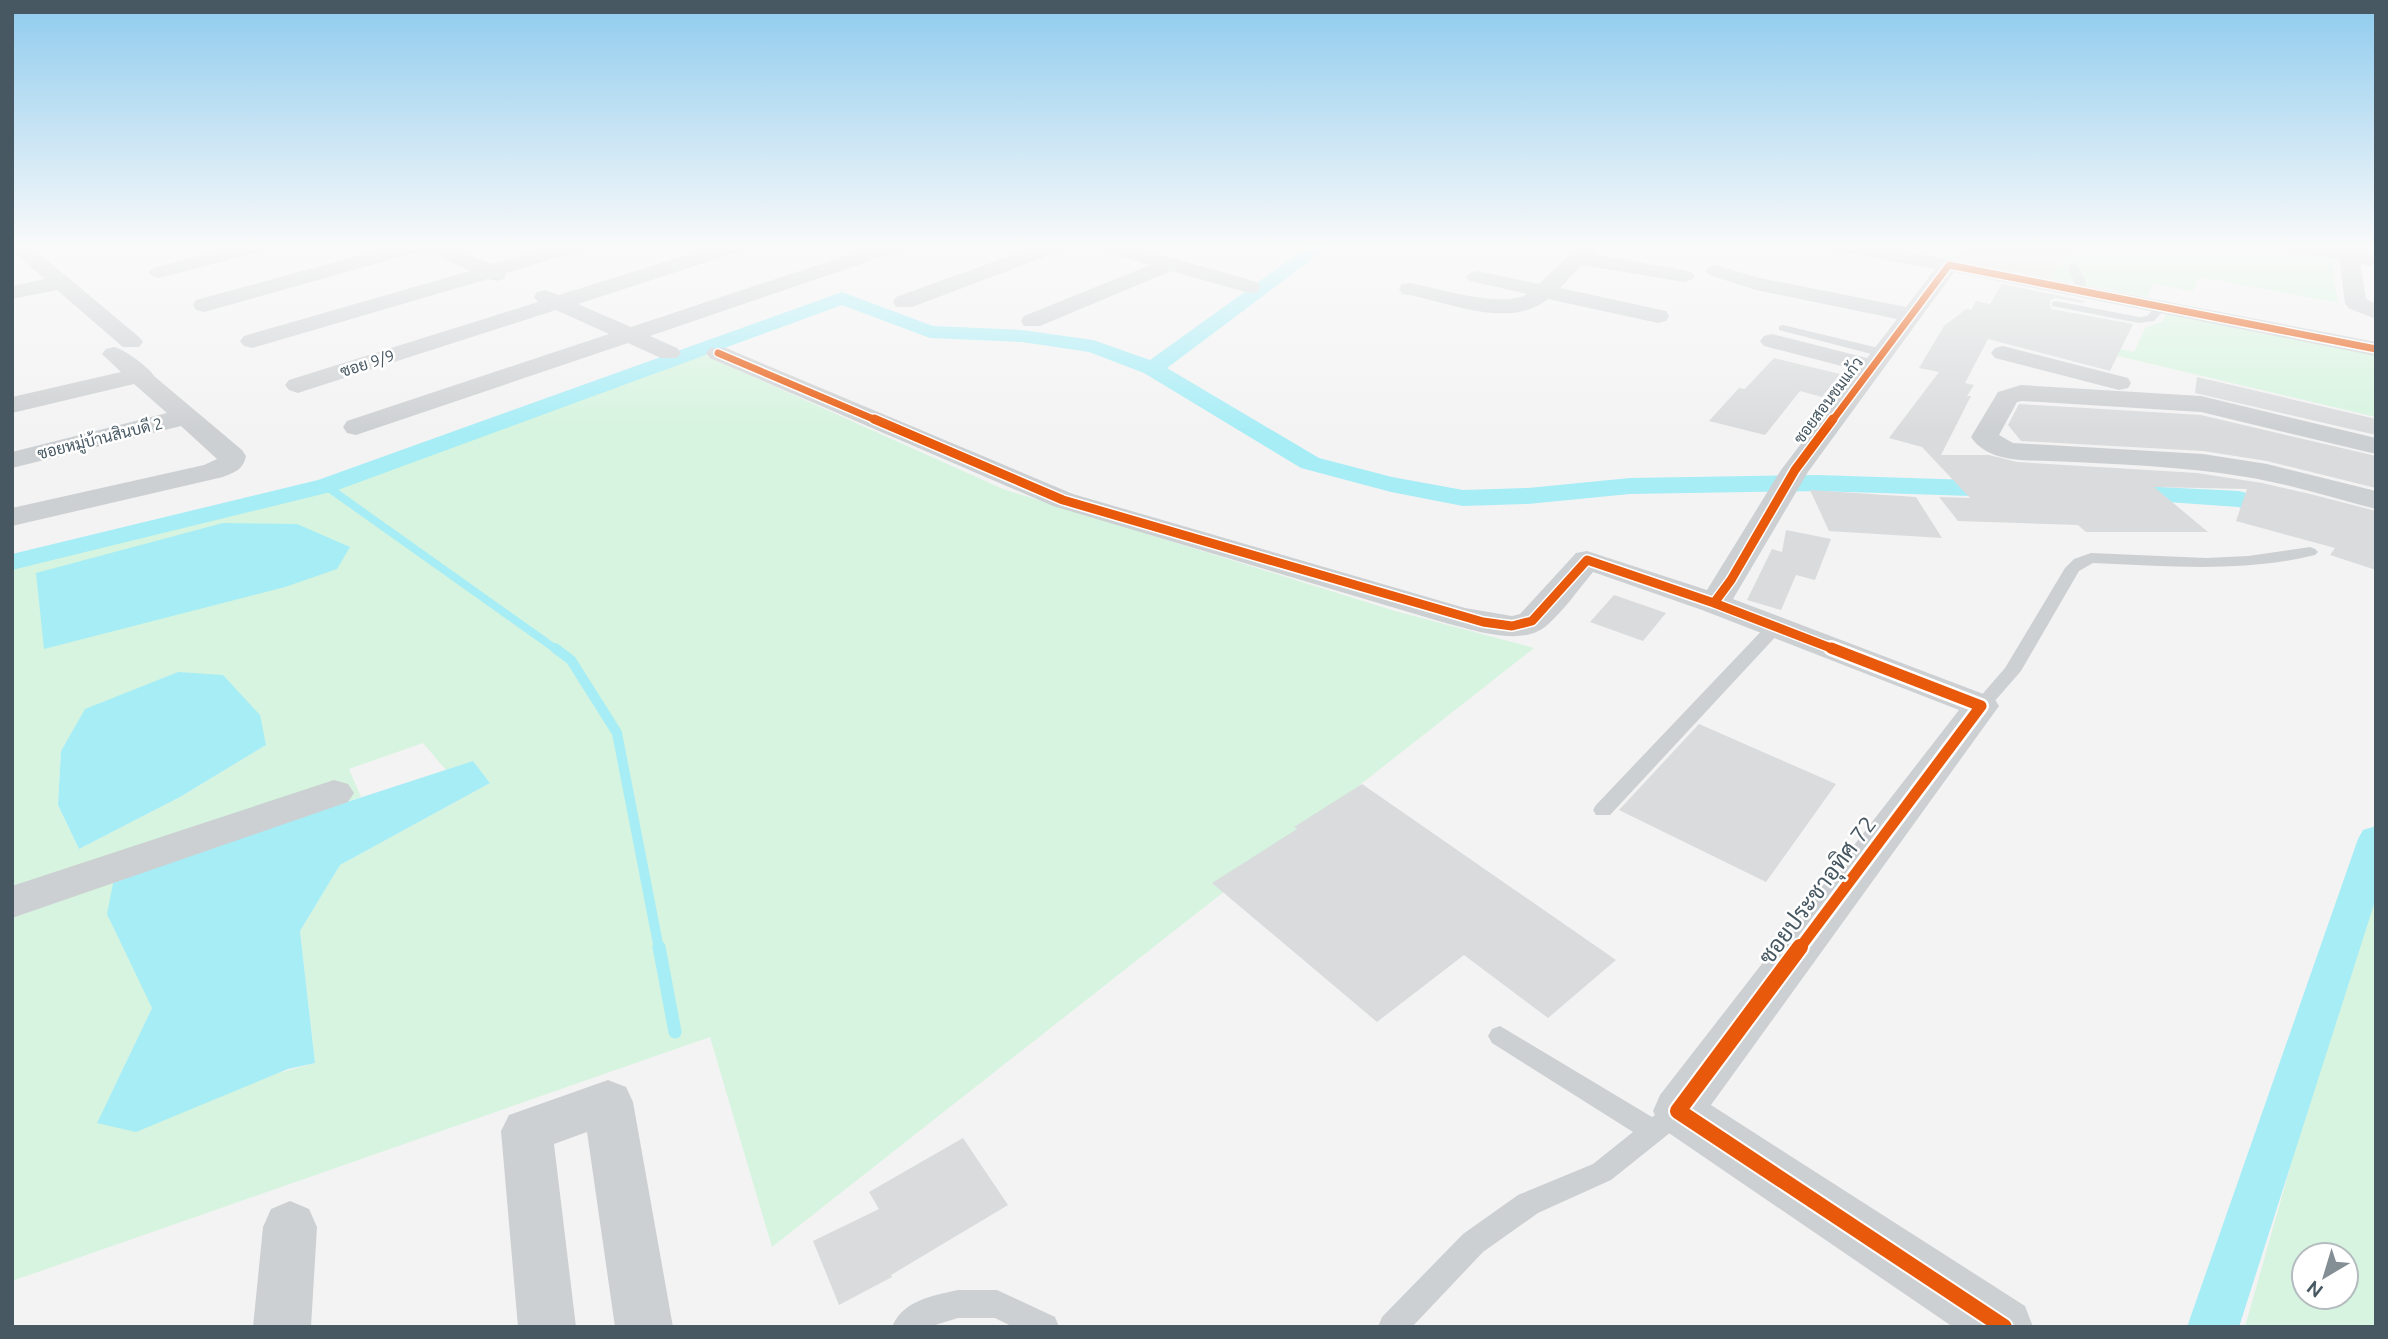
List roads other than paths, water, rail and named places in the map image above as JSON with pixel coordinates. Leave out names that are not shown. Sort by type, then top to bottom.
[{"type":"street","points":[[12,517],[213,471],[230,464],[232,456],[142,375],[123,348],[86,307]]},
{"type":"street","points":[[252,341],[365,307]]},
{"type":"street","name":"ซอย 9/9","points":[[298,385],[538,307]]},
{"type":"street","points":[[567,307],[669,353]]},
{"type":"street","points":[[356,427],[714,307]]},
{"type":"street","points":[[1032,321],[1065,307]]},
{"type":"street","points":[[1616,307],[1658,316]]},
{"type":"street","points":[[1874,307],[1912,315]]},
{"type":"street","name":"ซอยสอนชมแก้ว","points":[[1714,603],[1731,580],[1786,486],[1918,307]]},
{"type":"street","points":[[2169,307],[2376,349]]},
{"type":"street","points":[[1777,335],[1878,360]]},
{"type":"street","points":[[718,353],[1063,500],[1466,618],[1504,627],[1521,626],[1532,621],[1587,560],[1714,603],[1981,706]]},
{"type":"street","points":[[2003,353],[2376,446]]},
{"type":"street","points":[[12,405],[142,375]]},
{"type":"street","points":[[2201,404],[2021,393],[2007,397],[1984,438],[1998,447],[2012,451],[2178,460],[2229,466],[2278,474],[2376,500]]},
{"type":"street","name":"ซอยหมู่บ้านสินบดี 2","points":[[12,460],[188,416]]},
{"type":"street","name":"ซอยประชาอุทิศ 72","points":[[1666,1121],[1981,706]]},
{"type":"street","points":[[12,902],[334,793]]},
{"type":"street","points":[[547,1327],[527,1131],[608,1102],[645,1327]]},
{"type":"street","points":[[1666,1121],[2004,1327]]},
{"type":"street","points":[[282,1327],[290,1227]]},
{"type":"lane","points":[[2074,307],[2139,320],[2150,319],[2161,307]]},
{"type":"lane","points":[[1981,706],[2012,671],[2073,568],[2080,562],[2091,558],[2217,562],[2310,552]]},
{"type":"lane","points":[[1603,810],[1775,627]]},
{"type":"lane","points":[[1392,1327],[1473,1243],[1528,1204],[1602,1172],[1666,1121],[1500,1036]]},
{"type":"lane","points":[[906,1327],[924,1312],[958,1304],[997,1304],[1045,1327]]},
{"type":"water","points":[[223,523],[297,524],[350,547],[337,569],[285,587],[44,649],[36,573]]},
{"type":"water","points":[[178,672],[223,675],[260,715],[266,745],[180,797],[79,849],[58,805],[61,751],[85,709]]},
{"type":"water","points":[[473,761],[490,783],[340,865],[300,931],[315,1063],[288,1069],[136,1132],[97,1123],[152,1008],[107,914],[114,878]]},
{"type":"waterway","points":[[12,562],[326,486],[816,307]]},
{"type":"waterway","points":[[867,307],[930,332],[1022,336],[1093,346],[1152,368]]},
{"type":"waterway","points":[[1152,368],[1236,307]]},
{"type":"waterway","points":[[1152,368],[1310,463],[1391,484],[1463,498],[1528,496],[1630,486],[1817,483],[2002,489]]},
{"type":"waterway","points":[[326,486],[557,650]]},
{"type":"waterway","points":[[2120,493],[2239,499],[2283,511]]},
{"type":"waterway","points":[[555,648],[571,660],[617,733],[659,949]]},
{"type":"waterway","points":[[2213,1327],[2376,839]]},
{"type":"waterway","points":[[659,947],[675,1032]]}]
